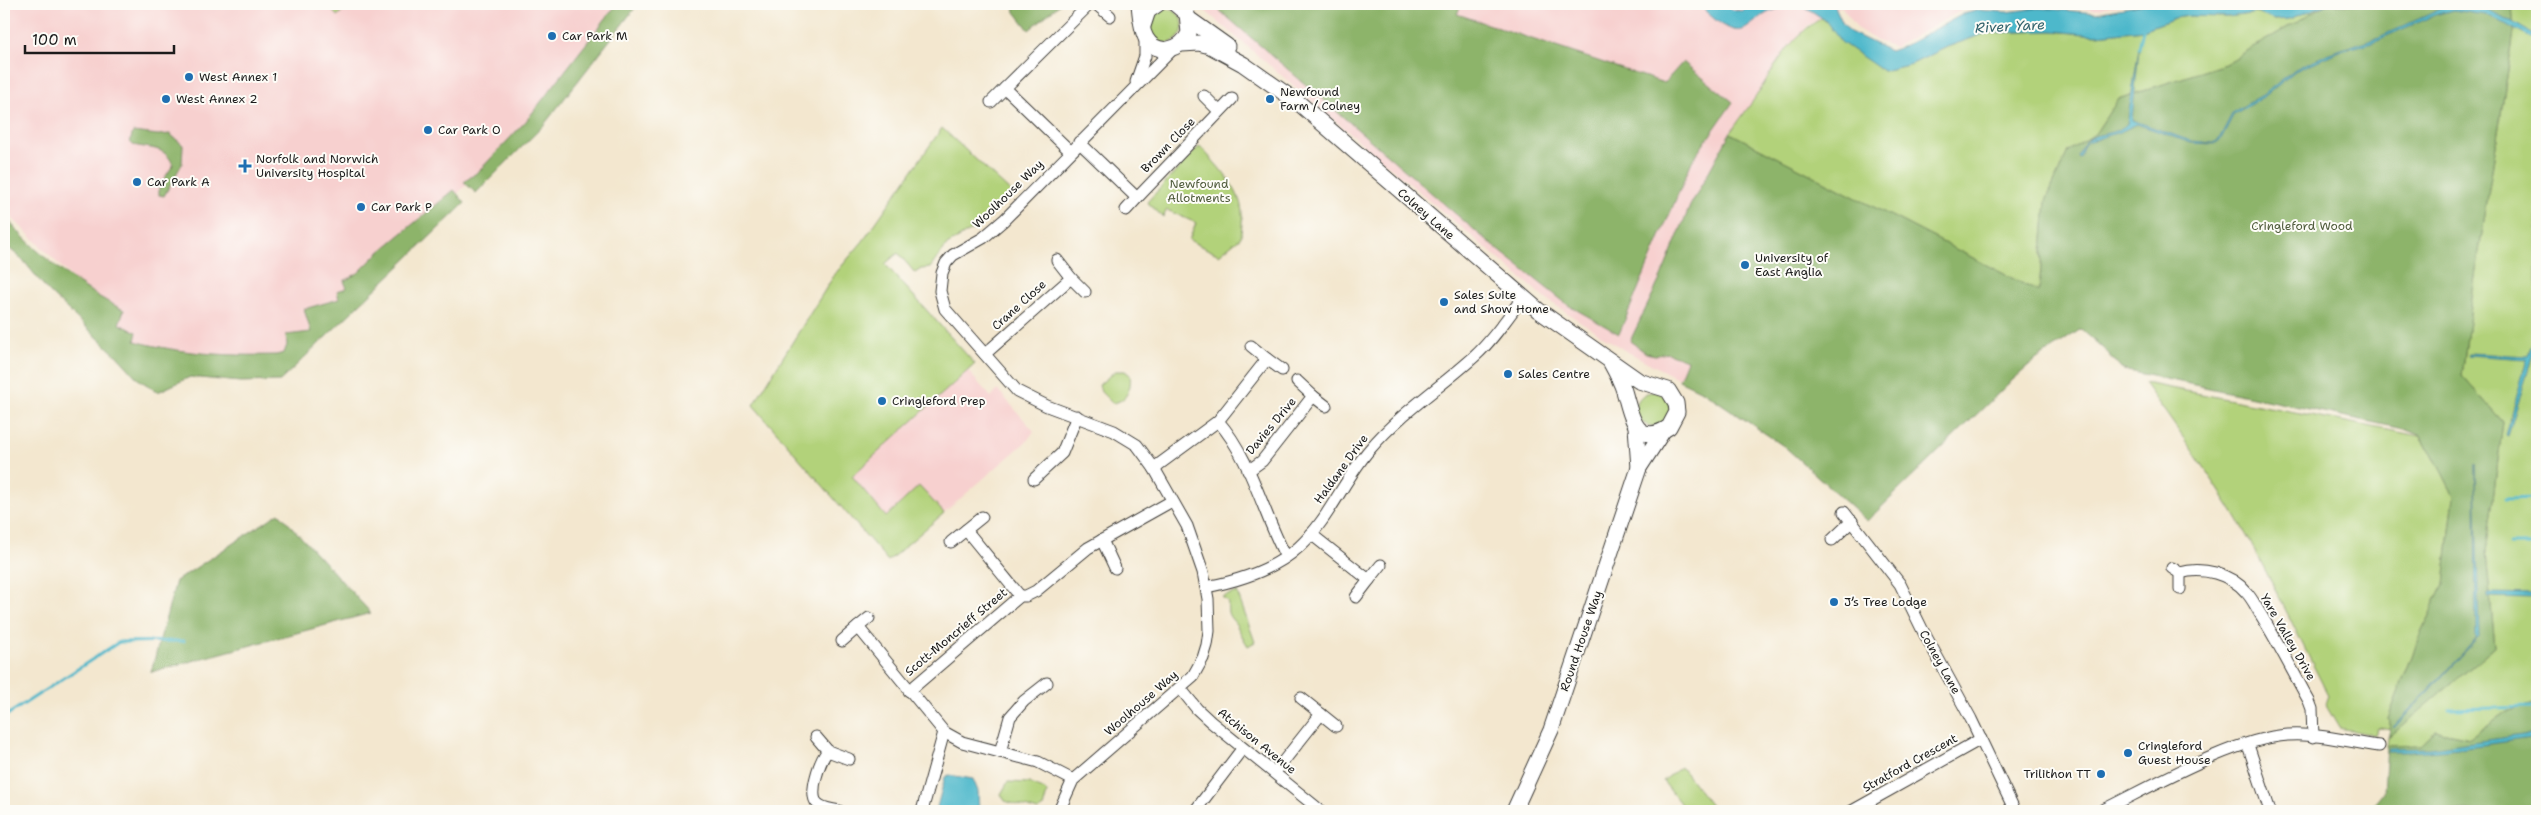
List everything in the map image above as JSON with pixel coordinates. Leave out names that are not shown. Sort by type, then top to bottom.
[{"type":"street","points":[[991,102],[1090,4]]},
{"type":"street","points":[[1096,4],[1110,16]]},
{"type":"street","points":[[1139,4],[1144,31]]},
{"type":"street","points":[[1144,31],[1146,14],[1158,4]]},
{"type":"street","name":"Colney Lane","points":[[1175,4],[1184,10],[1190,19],[1225,44],[1243,64]]},
{"type":"street","points":[[1178,46],[1189,33],[1190,19]]},
{"type":"street","name":"Colney Lane","points":[[1144,31],[1149,42],[1160,49],[1204,44],[1243,64],[1300,104],[1522,297],[1639,382],[1668,390],[1676,403],[1675,420],[1663,431]]},
{"type":"street","name":"Woolhouse Way","points":[[1134,86],[1145,56],[1144,31]]},
{"type":"street","name":"Woolhouse Way","points":[[1059,811],[1073,780],[1180,688],[1198,668],[1207,645],[1209,631],[1206,587],[1187,526],[1154,468],[1137,445],[1114,430],[1047,406],[1017,391],[944,309],[940,292],[942,272],[953,255],[983,238],[1004,220],[1134,86],[1178,46]]},
{"type":"street","points":[[1005,88],[1070,152]]},
{"type":"street","points":[[1204,96],[1220,112]]},
{"type":"street","name":"Brown Close","points":[[1126,210],[1232,99]]},
{"type":"street","points":[[1079,142],[1137,198]]},
{"type":"street","points":[[1057,260],[1085,292]]},
{"type":"street","name":"Crane Close","points":[[985,354],[1071,278]]},
{"type":"street","name":"Haldane Drive","points":[[1206,587],[1238,579],[1286,557],[1310,534],[1371,448],[1413,406],[1477,354],[1522,297]]},
{"type":"street","points":[[1250,346],[1282,370]]},
{"type":"street","points":[[1154,468],[1218,421],[1267,359]]},
{"type":"street","name":"Colney Lane","points":[[1611,363],[1619,378],[1629,408],[1629,415],[1636,427]]},
{"type":"street","name":"Davies Drive","points":[[1297,381],[1326,406]]},
{"type":"street","points":[[1629,408],[1636,392],[1654,385]]},
{"type":"street","name":"Davies Drive","points":[[1248,471],[1262,461],[1313,396]]},
{"type":"street","points":[[1034,479],[1062,452],[1077,416]]},
{"type":"street","name":"Davies Drive","points":[[1218,421],[1224,428],[1248,471],[1286,557]]},
{"type":"street","points":[[1636,427],[1644,432],[1654,434],[1663,431]]},
{"type":"street","name":"Round House Way","points":[[1636,427],[1639,468]]},
{"type":"street","name":"Round House Way","points":[[1514,811],[1551,730],[1639,468],[1663,431]]},
{"type":"street","name":"Scott-Moncrieff Street","points":[[909,690],[1020,596],[1026,596],[1036,591],[1088,548],[1172,501]]},
{"type":"street","name":"Colney Lane","points":[[1832,540],[1848,516],[1900,584],[1981,739],[2015,811]]},
{"type":"street","points":[[952,542],[982,517]]},
{"type":"street","points":[[966,530],[1020,596]]},
{"type":"street","points":[[1310,534],[1369,580]]},
{"type":"street","points":[[1102,540],[1115,568]]},
{"type":"street","points":[[1356,597],[1381,565]]},
{"type":"street","name":"Yare Valley Drive","points":[[2180,589],[2176,570],[2192,569],[2210,572],[2231,580],[2246,592],[2309,701],[2312,709],[2312,736]]},
{"type":"street","points":[[842,641],[868,618]]},
{"type":"street","points":[[858,627],[944,732],[962,742],[1038,762],[1073,780]]},
{"type":"street","points":[[1000,752],[1010,716],[1024,701],[1047,682]]},
{"type":"street","name":"Atchison Avenue","points":[[1180,688],[1197,709],[1242,749],[1275,772],[1321,811]]},
{"type":"street","points":[[1301,698],[1336,726]]},
{"type":"street","points":[[1275,772],[1321,714]]},
{"type":"street","points":[[922,811],[944,732]]},
{"type":"street","points":[[2101,811],[2192,766],[2276,736],[2312,736],[2379,746]]},
{"type":"street","points":[[816,737],[828,751],[850,759]]},
{"type":"street","name":"Stratford Crescent","points":[[1852,811],[1981,739]]},
{"type":"street","points":[[2248,745],[2270,811]]},
{"type":"street","points":[[1195,811],[1242,749]]},
{"type":"street","points":[[828,751],[823,756],[813,795],[815,802],[822,807],[839,811]]},
{"type":"shaded area","name":"Norfolk and Norwich University Hospital","points":[[4,4],[617,4],[509,147],[436,213],[371,267],[330,307],[280,363],[144,349],[4,210]]},
{"type":"shaded area","name":"University of East Anglia","points":[[1197,4],[2045,4],[2006,7],[1970,6],[1895,47],[1877,41],[1858,29],[1841,6],[1807,26],[1730,133],[1744,140],[2037,359],[2008,384],[1867,521],[1785,447],[1704,392],[1624,350],[1546,299]]},
{"type":"shaded area","points":[[2045,4],[2126,4],[2094,10]]},
{"type":"shaded area","name":"Cringleford Prep","points":[[885,264],[975,364],[968,371],[991,397],[998,390],[1034,431],[1027,441],[888,561],[753,405],[835,274]]},
{"type":"green space","points":[[327,4],[352,4],[337,16]]},
{"type":"green space","points":[[617,4],[638,4],[543,126],[476,193],[464,182],[479,171],[526,121]]},
{"type":"green space","points":[[1014,4],[1060,4],[1029,30],[1015,12]]},
{"type":"green space","points":[[1212,4],[1462,4],[1457,14],[1664,83],[1683,62],[1733,102],[1692,161],[1619,334],[1568,305],[1486,240]]},
{"type":"green space","points":[[2327,4],[2225,64],[2118,99],[2095,134],[2068,151],[2046,201],[2039,292],[1730,133],[1792,43],[1811,25],[1822,18],[1883,71],[1912,64],[1947,47],[1986,33],[2052,31],[2097,35],[2143,30],[2175,18],[2189,16],[2227,17],[2257,13],[2274,20],[2289,19]]},
{"type":"green space","name":"Cringleford Wood","points":[[2327,4],[2512,4],[2514,32],[2474,283],[2462,376],[2503,422],[2486,552],[2495,647],[2388,738],[2390,729],[2388,719],[2422,630],[2444,584],[2454,496],[2432,453],[2419,435],[2404,429],[2123,370],[2107,352],[2081,329],[2037,359],[2008,384],[1867,521],[1785,447],[1704,392],[1679,380],[1687,360],[1668,353],[1655,355],[1646,353],[1630,341],[1661,277],[1690,206],[1730,133],[2039,292],[2046,201],[2068,151],[2095,134],[2118,99],[2225,64]]},
{"type":"green space","points":[[2512,4],[2537,4],[2537,703],[2504,713],[2470,738],[2436,731],[2421,745],[2387,746],[2388,738],[2495,647],[2486,552],[2503,422],[2462,376],[2474,283],[2514,33]]},
{"type":"green space","points":[[1166,9],[1178,14],[1183,26],[1178,38],[1166,43],[1154,38],[1149,26],[1154,14]]},
{"type":"green space","name":"Cringleford Prep","points":[[942,128],[1013,194],[975,228],[947,245],[930,268],[921,269],[915,273],[898,253],[885,264],[975,364],[852,476],[886,517],[919,486],[944,513],[888,561],[753,405],[835,274],[863,241]]},
{"type":"green space","points":[[133,132],[158,135],[170,134],[183,145],[182,164],[164,196],[159,195],[159,187],[173,165],[162,151],[133,145],[130,142]]},
{"type":"green space","name":"Newfound Allotments","points":[[1200,146],[1227,177],[1241,204],[1241,237],[1219,255],[1189,240],[1196,223],[1167,210],[1163,217],[1147,202]]},
{"type":"green space","points":[[454,190],[465,203],[280,381],[240,382],[190,377],[158,392],[138,379],[118,357],[48,291],[23,260],[4,244],[4,215],[43,256],[59,269],[92,292],[124,310],[119,324],[137,332],[135,341],[170,349],[205,353],[276,355],[284,353],[287,345],[286,335],[311,332],[304,309],[339,299],[337,291],[347,288],[344,281],[358,273],[378,253]]},
{"type":"green space","points":[[1115,371],[1125,371],[1130,375],[1130,385],[1127,394],[1121,400],[1112,403],[1101,392],[1099,385]]},
{"type":"green space","points":[[2144,383],[2419,436],[2432,453],[2454,496],[2444,584],[2422,630],[2388,719],[2390,729],[2380,727],[2375,735],[2339,728],[2325,704],[2328,695],[2246,534],[2201,463]]},
{"type":"green space","points":[[1653,392],[1660,393],[1665,397],[1669,402],[1669,416],[1665,421],[1660,425],[1653,426],[1646,425],[1641,421],[1637,416],[1636,409],[1637,402],[1641,397],[1646,393]]},
{"type":"green space","points":[[279,513],[371,613],[151,672],[176,581]]},
{"type":"green space","points":[[1237,592],[1255,642],[1248,646],[1229,615],[1228,602],[1222,597]]},
{"type":"green space","points":[[2537,703],[2537,811],[2368,811],[2384,792],[2387,746],[2421,745],[2436,731],[2470,738],[2504,713]]},
{"type":"green space","points":[[1681,767],[1712,807],[1707,811],[1686,811],[1663,781]]},
{"type":"green space","points":[[1008,782],[1029,783],[1045,790],[1047,793],[1043,808],[1038,811],[1005,801],[1001,794]]},
{"type":"water","points":[[1698,4],[1724,4],[1731,9],[1741,11],[1758,4],[1794,4],[1767,13],[1742,30],[1735,30],[1721,24]]},
{"type":"water","name":"River Yare","points":[[1801,4],[1834,4],[1843,24],[1850,32],[1890,51],[1904,46],[1963,14],[1980,10],[2006,12],[2039,8],[2096,13],[2146,4],[2328,4],[2289,19],[2274,20],[2257,13],[2227,17],[2189,16],[2175,18],[2143,30],[2097,35],[2052,31],[1986,33],[1947,47],[1912,64],[1883,71],[1841,42],[1825,20]]},
{"type":"water","points":[[2447,4],[2471,5],[2483,8],[2516,24],[2537,37],[2537,42],[2491,16],[2453,10],[2435,15],[2373,42],[2337,52],[2295,71],[2265,96],[2234,114],[2221,139],[2215,144],[2191,143],[2137,124],[2120,132],[2087,142],[2083,147],[2080,158],[2078,157],[2082,147],[2086,141],[2092,137],[2120,129],[2127,124],[2139,48],[2132,120],[2191,141],[2214,143],[2219,139],[2233,112],[2264,94],[2295,69],[2326,54],[2379,37],[2445,7]]},
{"type":"water","points":[[2537,332],[2537,342],[2508,436],[2506,435],[2527,359],[2468,355],[2469,353],[2529,356]]},
{"type":"water","points":[[2475,465],[2479,637],[2394,728],[2476,639]]},
{"type":"water","points":[[2488,593],[2537,594],[2537,598],[2488,597]]},
{"type":"water","points":[[2537,733],[2537,737],[2463,748],[2388,752],[2389,749],[2430,748]]},
{"type":"water","points":[[949,775],[973,779],[978,791],[979,811],[936,811],[945,777]]},
{"type":"waterway","points":[[2139,48],[2143,30]]},
{"type":"waterway","points":[[2505,499],[2537,498]]},
{"type":"waterway","points":[[2509,545],[2537,545]]},
{"type":"waterway","points":[[4,717],[119,642],[184,641]]},
{"type":"waterway","points":[[2449,709],[2537,707]]},
{"type":"place","name":"Car Park M","points":[[552,36]]},
{"type":"place","name":"West Annex 1","points":[[189,77]]},
{"type":"place","name":"West Annex 2","points":[[166,99]]},
{"type":"place","name":"Newfound Farm / Colney","points":[[1270,99]]},
{"type":"place","name":"Car Park O","points":[[428,130]]},
{"type":"place","name":"Norfolk and Norwich University Hospital","points":[[245,166]]},
{"type":"place","name":"Car Park A","points":[[137,182]]},
{"type":"place","name":"Car Park P","points":[[361,207]]},
{"type":"place","name":"University of East Anglia","points":[[1745,265]]},
{"type":"place","name":"Sales Suite and Show Home","points":[[1444,302]]},
{"type":"place","name":"Sales Centre","points":[[1508,374]]},
{"type":"place","name":"Cringleford Prep","points":[[882,401]]},
{"type":"place","name":"J’s Tree Lodge","points":[[1834,602]]},
{"type":"place","name":"Cringleford Guest House","points":[[2128,753]]},
{"type":"place","name":"Trilithon TT","points":[[2101,774]]}]
